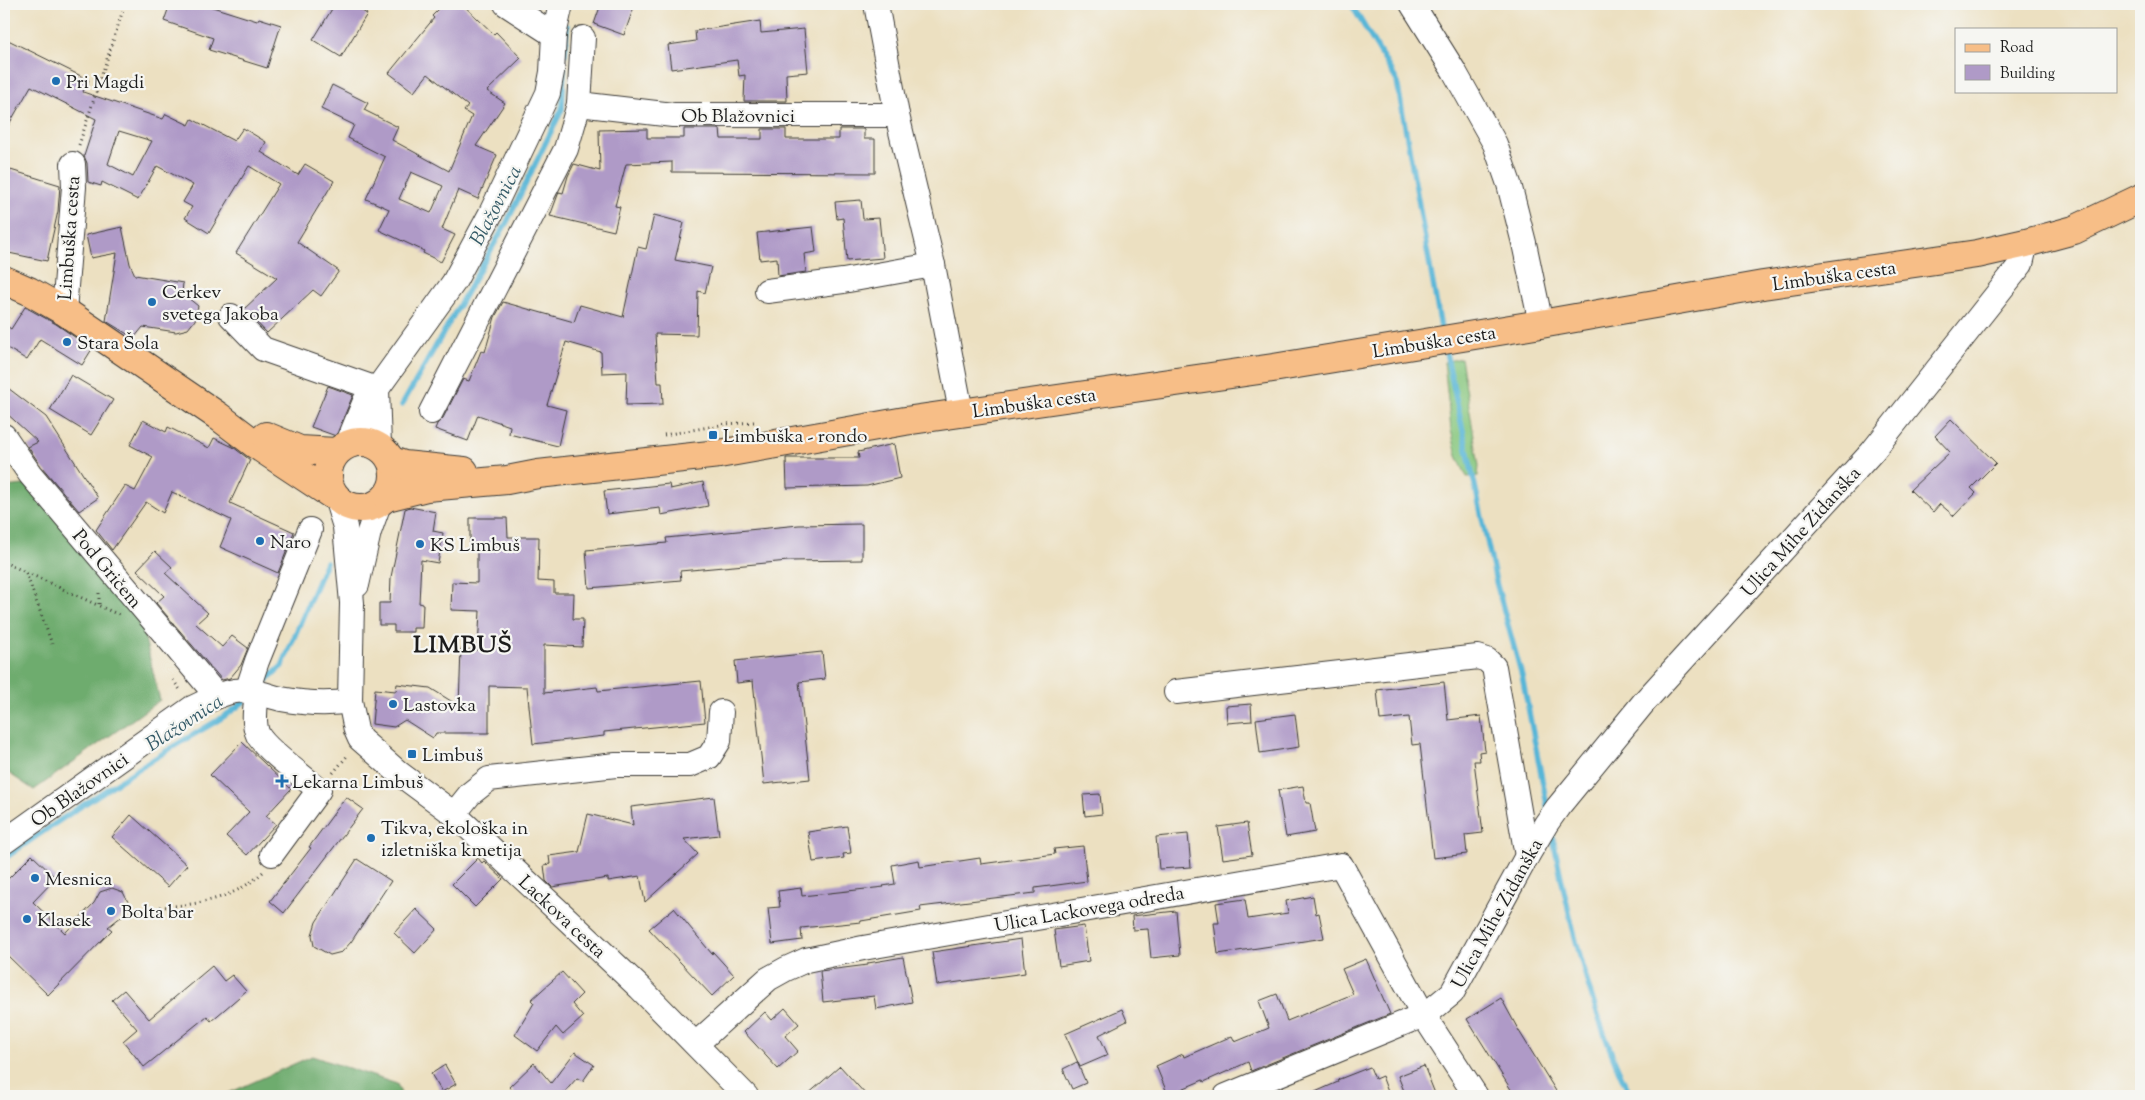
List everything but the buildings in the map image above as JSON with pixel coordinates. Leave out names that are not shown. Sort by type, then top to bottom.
[{"type":"main road","name":"Limbuška cesta","points":[[538,474],[719,454],[904,420],[1273,368],[1763,285],[1977,254],[2074,230],[2141,198]]},
{"type":"main road","name":"Limbuška cesta","points":[[4,280],[64,311],[218,416]]},
{"type":"main road","points":[[218,416],[300,450],[311,452],[342,448],[367,442],[385,454],[453,470],[538,474]]},
{"type":"main road","points":[[218,416],[254,444],[335,498],[357,508],[427,487],[507,480],[538,474]]},
{"type":"main road","points":[[335,498],[327,481],[327,470],[330,461],[342,448]]},
{"type":"main road","points":[[383,501],[394,481],[385,454]]},
{"type":"street","points":[[506,4],[554,35]]},
{"type":"street","points":[[431,412],[505,225],[548,93],[552,72],[554,35],[561,4]]},
{"type":"street","points":[[876,4],[897,115],[933,265],[961,412]]},
{"type":"street","points":[[1412,4],[1454,71],[1495,144],[1524,243],[1541,324]]},
{"type":"street","points":[[342,448],[365,401],[377,389],[454,282],[505,225],[566,149],[579,104],[583,38]]},
{"type":"street","name":"Ob Blažovnici","points":[[579,104],[673,115],[897,115]]},
{"type":"street","name":"Limbuška cesta","points":[[64,311],[74,186],[72,164]]},
{"type":"street","name":"Ulica Mihe Zidanška","points":[[1226,1096],[1424,1016],[1452,993],[1527,856],[1552,816],[1645,701],[1872,452],[2020,264],[2026,243]]},
{"type":"street","points":[[767,291],[842,281],[933,265]]},
{"type":"street","points":[[231,316],[263,349],[377,389]]},
{"type":"street","points":[[377,389],[385,454]]},
{"type":"street","name":"Pod Gričem","points":[[4,436],[30,474],[242,696]]},
{"type":"street","points":[[335,498],[346,535],[352,603]]},
{"type":"street","points":[[352,603],[369,532],[383,501]]},
{"type":"street","points":[[272,854],[319,790],[266,745],[258,734],[255,722],[242,696],[310,530]]},
{"type":"street","name":"Lackova cesta","points":[[352,603],[350,701],[356,730],[360,739],[400,774],[454,814],[616,965],[746,1096]]},
{"type":"street","points":[[1176,692],[1478,657],[1487,660],[1494,667],[1527,856]]},
{"type":"street","points":[[242,696],[333,704],[350,701]]},
{"type":"street","name":"Ob Blažovnici","points":[[4,842],[192,708],[242,696]]},
{"type":"street","points":[[454,814],[470,794],[489,779],[616,765],[690,765],[709,757],[719,742],[721,712]]},
{"type":"street","name":"Ulica Lackovega odreda","points":[[696,1044],[768,979],[806,960],[873,946],[1340,865],[1424,1016]]},
{"type":"street","points":[[1424,1016],[1476,1096]]},
{"type":"path","points":[[72,164],[125,4]]},
{"type":"path","points":[[660,435],[707,426],[760,422]]},
{"type":"path","points":[[4,562],[122,616]]},
{"type":"path","points":[[25,573],[52,644]]},
{"type":"path","points":[[170,676],[192,708]]},
{"type":"path","points":[[319,790],[350,752]]},
{"type":"path","points":[[160,906],[202,903],[220,898],[240,889],[267,869],[272,854]]},
{"type":"green space","points":[[1461,358],[1479,466],[1478,476],[1467,477],[1457,456],[1451,430],[1444,362]]},
{"type":"green space","points":[[33,484],[137,606],[160,700],[34,790],[4,770],[4,487]]},
{"type":"green space","points":[[312,1056],[397,1084],[402,1096],[222,1096]]},
{"type":"waterway","points":[[1351,4],[1397,81],[1442,334]]},
{"type":"waterway","name":"Blažovnica","points":[[565,54],[567,26]]},
{"type":"waterway","name":"Blažovnica","points":[[402,405],[507,222],[562,109],[564,68]]},
{"type":"waterway","points":[[1445,348],[1496,582],[1522,676],[1548,810]]},
{"type":"waterway","name":"Blažovnica","points":[[260,686],[282,666],[326,562]]},
{"type":"waterway","name":"Blažovnica","points":[[4,859],[106,790],[229,713],[248,698]]},
{"type":"waterway","points":[[1551,829],[1580,958],[1610,1049],[1631,1096]]},
{"type":"place","name":"Pri Magdi","points":[[56,81]]},
{"type":"place","name":"Cerkev svetega Jakoba","points":[[152,302]]},
{"type":"place","name":"Stara Šola","points":[[67,342]]},
{"type":"place","name":"Limbuška - rondo","points":[[713,435]]},
{"type":"place","name":"Naro","points":[[260,541]]},
{"type":"place","name":"KS Limbuš","points":[[420,544]]},
{"type":"place","name":"Lastovka","points":[[393,704]]},
{"type":"place","name":"Limbuš","points":[[412,754]]},
{"type":"place","name":"Lekarna Limbuš","points":[[282,781]]},
{"type":"place","name":"Tikva, ekološka in izletniška kmetija","points":[[371,838]]},
{"type":"place","name":"Mesnica","points":[[35,878]]},
{"type":"place","name":"Bolta bar","points":[[111,911]]},
{"type":"place","name":"Klasek","points":[[27,919]]},
{"type":"district","name":"LIMBUŠ","points":[[463,644]]}]
